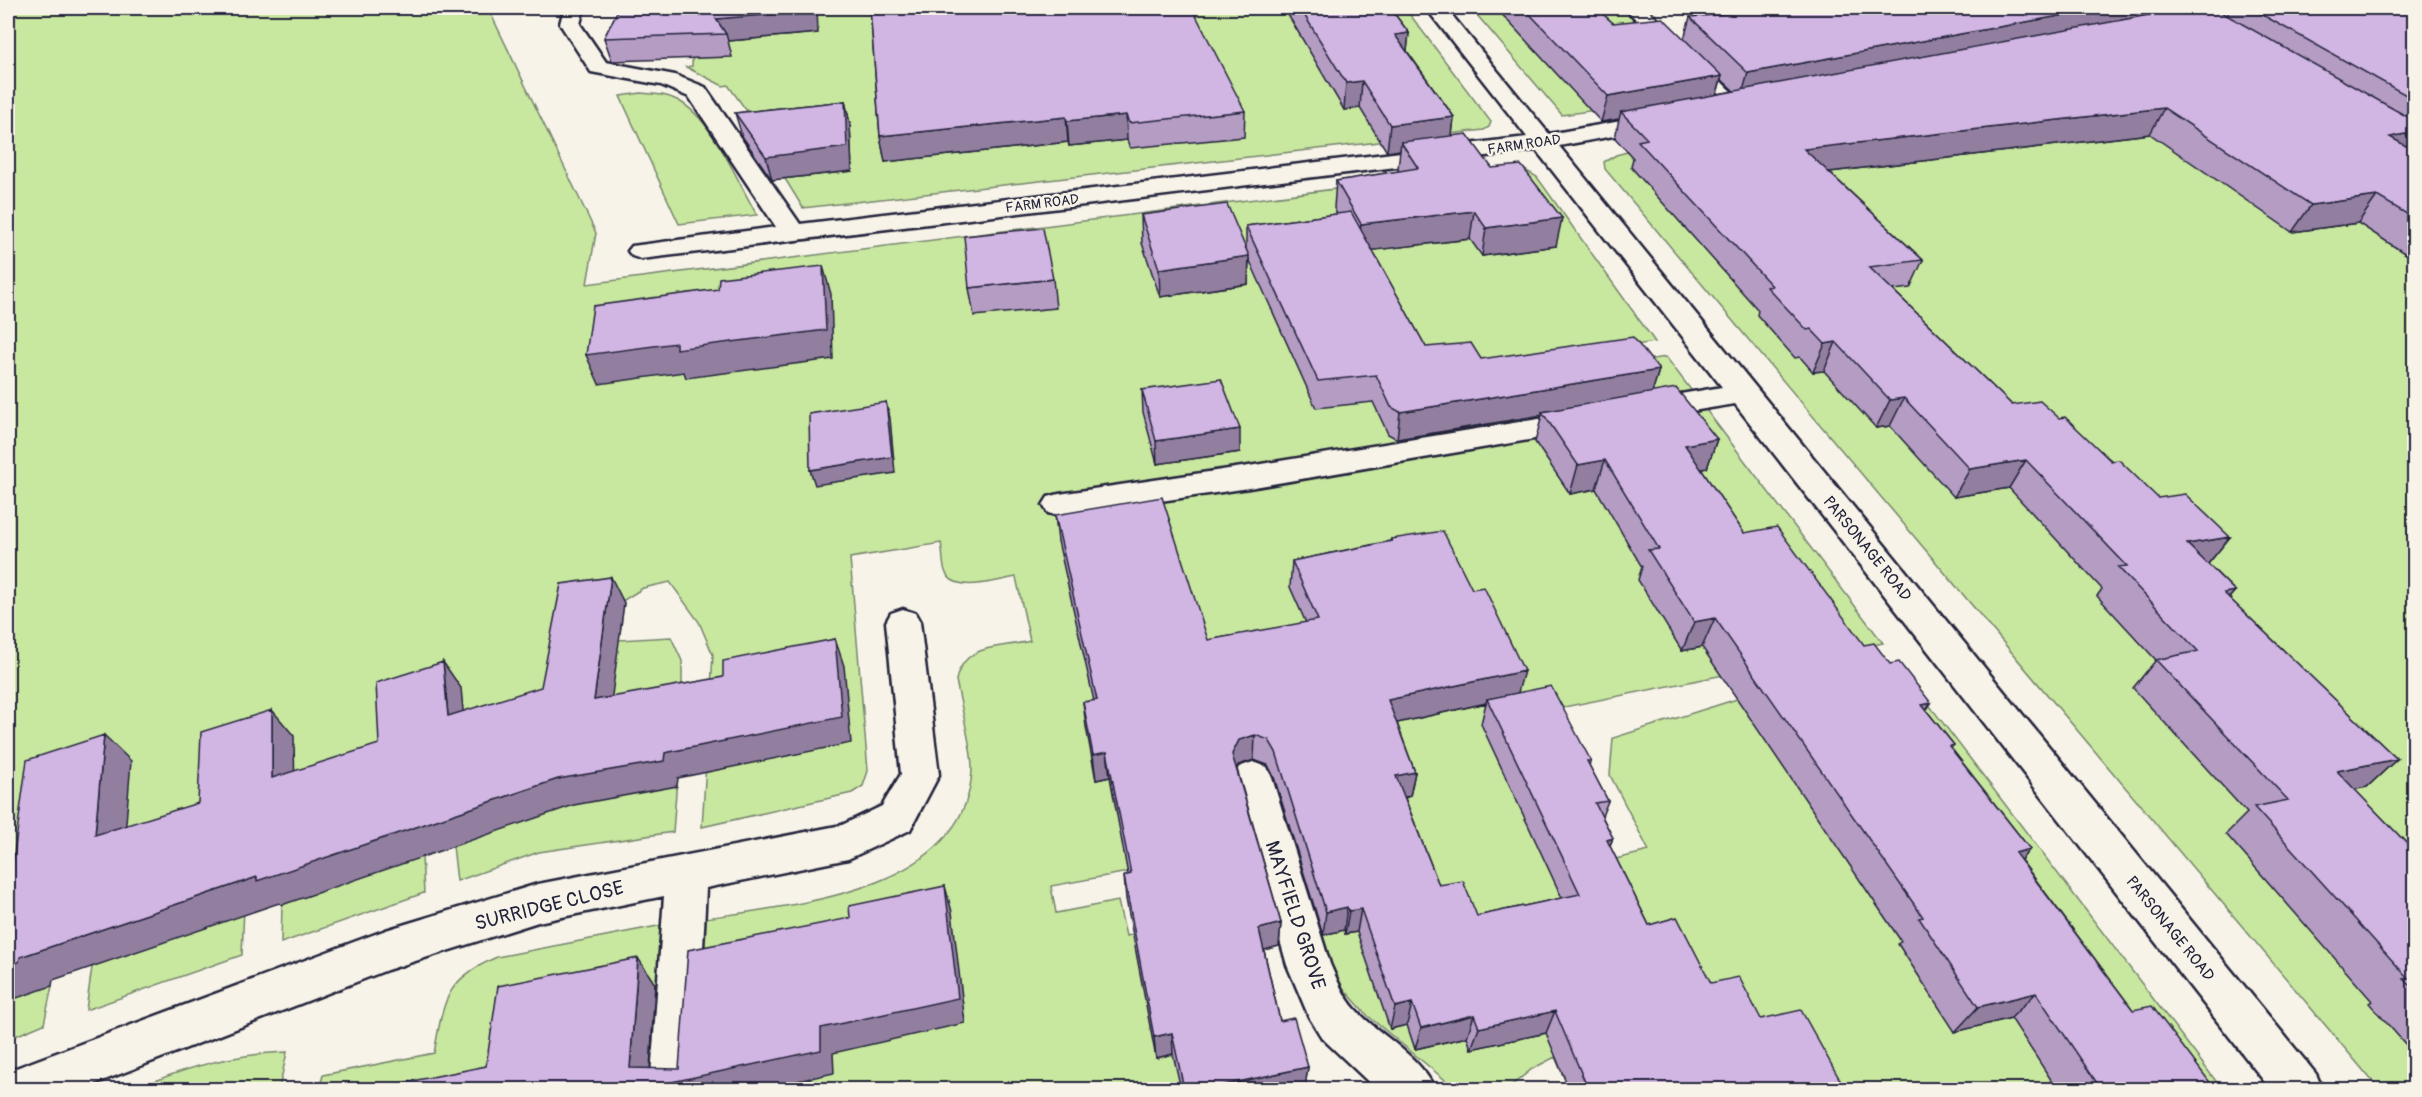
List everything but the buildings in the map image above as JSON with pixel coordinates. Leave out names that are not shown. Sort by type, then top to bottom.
[{"type":"street","points":[[574,8],[570,24],[599,67],[666,80],[697,92],[777,212],[794,233]]},
{"type":"street","name":"PARSONAGE ROAD","points":[[1436,8],[2300,1089]]},
{"type":"street","points":[[1635,8],[1724,110],[1758,104]]},
{"type":"street","points":[[2162,26],[2187,13],[2257,8]]},
{"type":"street","points":[[2187,13],[2226,36]]},
{"type":"street","name":"FARM ROAD","points":[[641,251],[1544,142],[1679,118]]},
{"type":"street","points":[[1059,505],[1249,477],[1669,403],[1744,393]]},
{"type":"street","name":"SURRIDGE CLOSE","points":[[18,1089],[386,950],[538,903],[848,841],[896,818],[920,775],[903,622]]},
{"type":"street","name":"MAYFIELD GROVE","points":[[1253,778],[1309,964],[1325,1002],[1338,1023],[1356,1041],[1412,1089]]},
{"type":"street","points":[[673,1089],[686,873]]},
{"type":"green space","points":[[8,8],[490,8],[596,233],[587,284],[1520,167],[1537,177],[1655,342],[1629,346],[1639,361],[1666,357],[1883,643],[1544,711],[1603,862],[1649,851],[1610,775],[1613,738],[1737,699],[1898,664],[2222,1089],[1569,1090],[1555,1057],[1532,1069],[1507,1089],[1456,1089],[1368,1016],[1343,988],[1332,965],[1265,746],[1257,699],[1210,857],[1051,886],[1056,913],[1118,901],[1126,936],[1252,909],[1265,950],[1255,952],[1251,972],[1292,1040],[1305,1087],[1295,1090],[691,1089],[699,919],[780,907],[824,898],[868,885],[907,868],[940,843],[962,811],[972,761],[956,680],[960,668],[967,659],[985,649],[1030,641],[1016,577],[977,584],[957,582],[945,571],[941,543],[850,558],[868,771],[863,786],[852,793],[702,827],[713,655],[699,622],[670,582],[643,588],[619,603],[624,603],[619,640],[671,637],[682,661],[682,713],[673,832],[539,852],[457,881],[453,846],[422,857],[424,893],[281,943],[284,827],[247,835],[242,955],[86,1010],[92,967],[48,852],[52,986],[44,1024],[8,1039]]},
{"type":"green space","points":[[723,8],[1405,8],[1491,122],[1484,130],[803,208],[761,140],[749,114],[728,85],[723,86],[686,67],[692,66],[693,47]]},
{"type":"green space","points":[[1471,8],[1625,8],[1711,93],[1562,115]]},
{"type":"green space","points":[[2198,40],[2414,169],[2414,1089],[2379,1089],[1605,169],[1604,162],[1616,155],[1631,151]]},
{"type":"green space","points":[[641,93],[673,98],[690,109],[702,121],[723,152],[757,215],[679,224],[620,96]]},
{"type":"green space","points":[[663,925],[651,1089],[319,1090],[323,1075],[434,1053],[444,1006],[449,994],[466,974],[497,957]]},
{"type":"green space","points":[[287,1052],[279,1089],[136,1089],[173,1074],[210,1063]]}]
